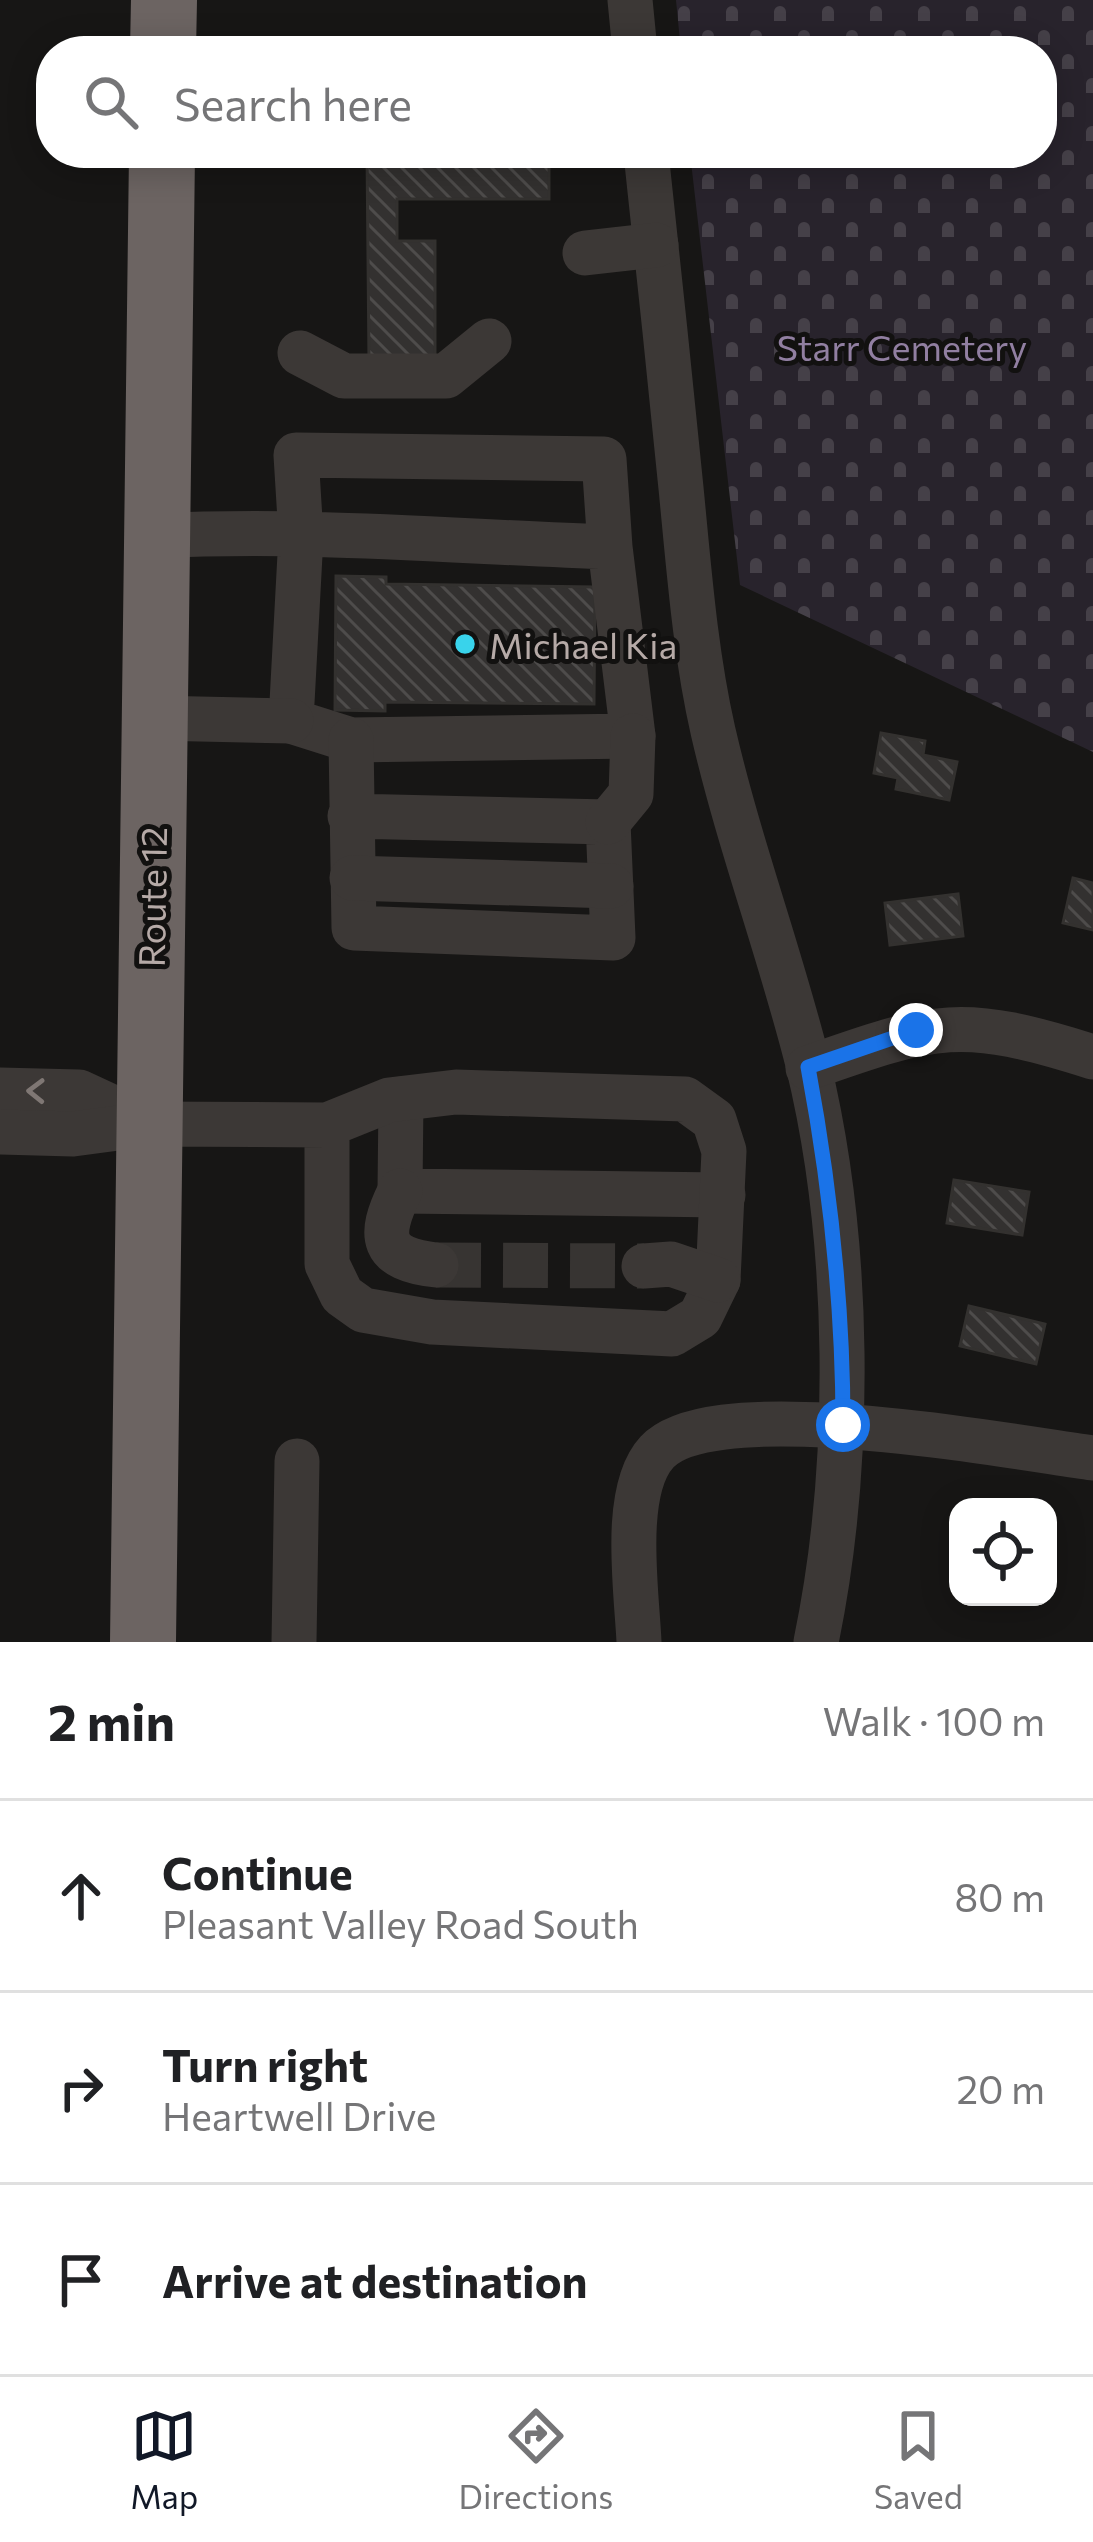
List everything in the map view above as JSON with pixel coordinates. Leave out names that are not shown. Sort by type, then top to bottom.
[{"type":"highway","points":[[163,36],[164,0]]},
{"type":"highway","name":"Route 12","points":[[143,1642],[162,168]]},
{"type":"street","points":[[630,0],[634,36]]},
{"type":"street","points":[[648,168],[692,599],[710,713],[808,1067],[823,1150],[843,1347],[843,1425],[830,1578],[816,1642]]},
{"type":"street","points":[[585,254],[656,245]]},
{"type":"street","points":[[300,353],[344,376],[446,376],[489,341]]},
{"type":"street","points":[[291,721],[301,536],[296,455],[604,459],[632,726],[631,794],[608,822],[613,938],[353,928],[351,740]]},
{"type":"street","points":[[157,536],[610,547]]},
{"type":"street","points":[[154,718],[291,721],[351,740],[632,726],[710,713]]},
{"type":"street","points":[[350,816],[608,822]]},
{"type":"street","points":[[808,1067],[916,1030],[955,1027],[990,1028],[1093,1057]]},
{"type":"street","points":[[0,1090],[79,1092],[148,1124]]},
{"type":"street","points":[[0,1132],[74,1134],[148,1124],[327,1125],[400,1099],[456,1091],[686,1099],[714,1120],[724,1151],[718,1280],[700,1317],[672,1334],[432,1322],[363,1310],[342,1295],[326,1264],[327,1125]]},
{"type":"street","points":[[400,1099],[400,1191],[384,1222],[388,1244],[406,1262],[436,1265]]},
{"type":"street","points":[[400,1191],[723,1195]]},
{"type":"street","points":[[644,1266],[670,1264],[718,1280]]},
{"type":"street","points":[[639,1642],[636,1503],[657,1452],[682,1436],[716,1430],[843,1425],[1093,1458]]},
{"type":"street","points":[[294,1642],[297,1461]]},
{"type":"green space","name":"Starr Cemetery","points":[[676,0],[1093,0],[1093,752],[740,585],[692,168],[1057,168],[1057,36],[680,36]]},
{"type":"building","points":[[367,168],[549,168],[549,199],[397,199],[397,241],[435,241],[435,363],[369,363]]},
{"type":"building","name":"Michael Kia","points":[[336,576],[386,577],[386,584],[595,587],[594,704],[385,702],[385,711],[335,710]]},
{"type":"building","points":[[881,733],[925,741],[923,755],[957,762],[949,800],[896,789],[898,778],[874,773]]},
{"type":"building","points":[[1073,878],[1093,883],[1093,930],[1063,923]]},
{"type":"building","points":[[958,894],[963,936],[890,945],[885,903]]},
{"type":"building","points":[[954,1180],[1029,1192],[1022,1235],[947,1223]]},
{"type":"building","points":[[969,1306],[1045,1324],[1036,1364],[960,1346]]},
{"type":"tunnel","points":[[436,1265],[644,1266]]},
{"type":"place","name":"Michael Kia","points":[[465,644]]},
{"type":"route","points":[[843,1425],[843,1347],[823,1150],[808,1067],[916,1030]]}]
